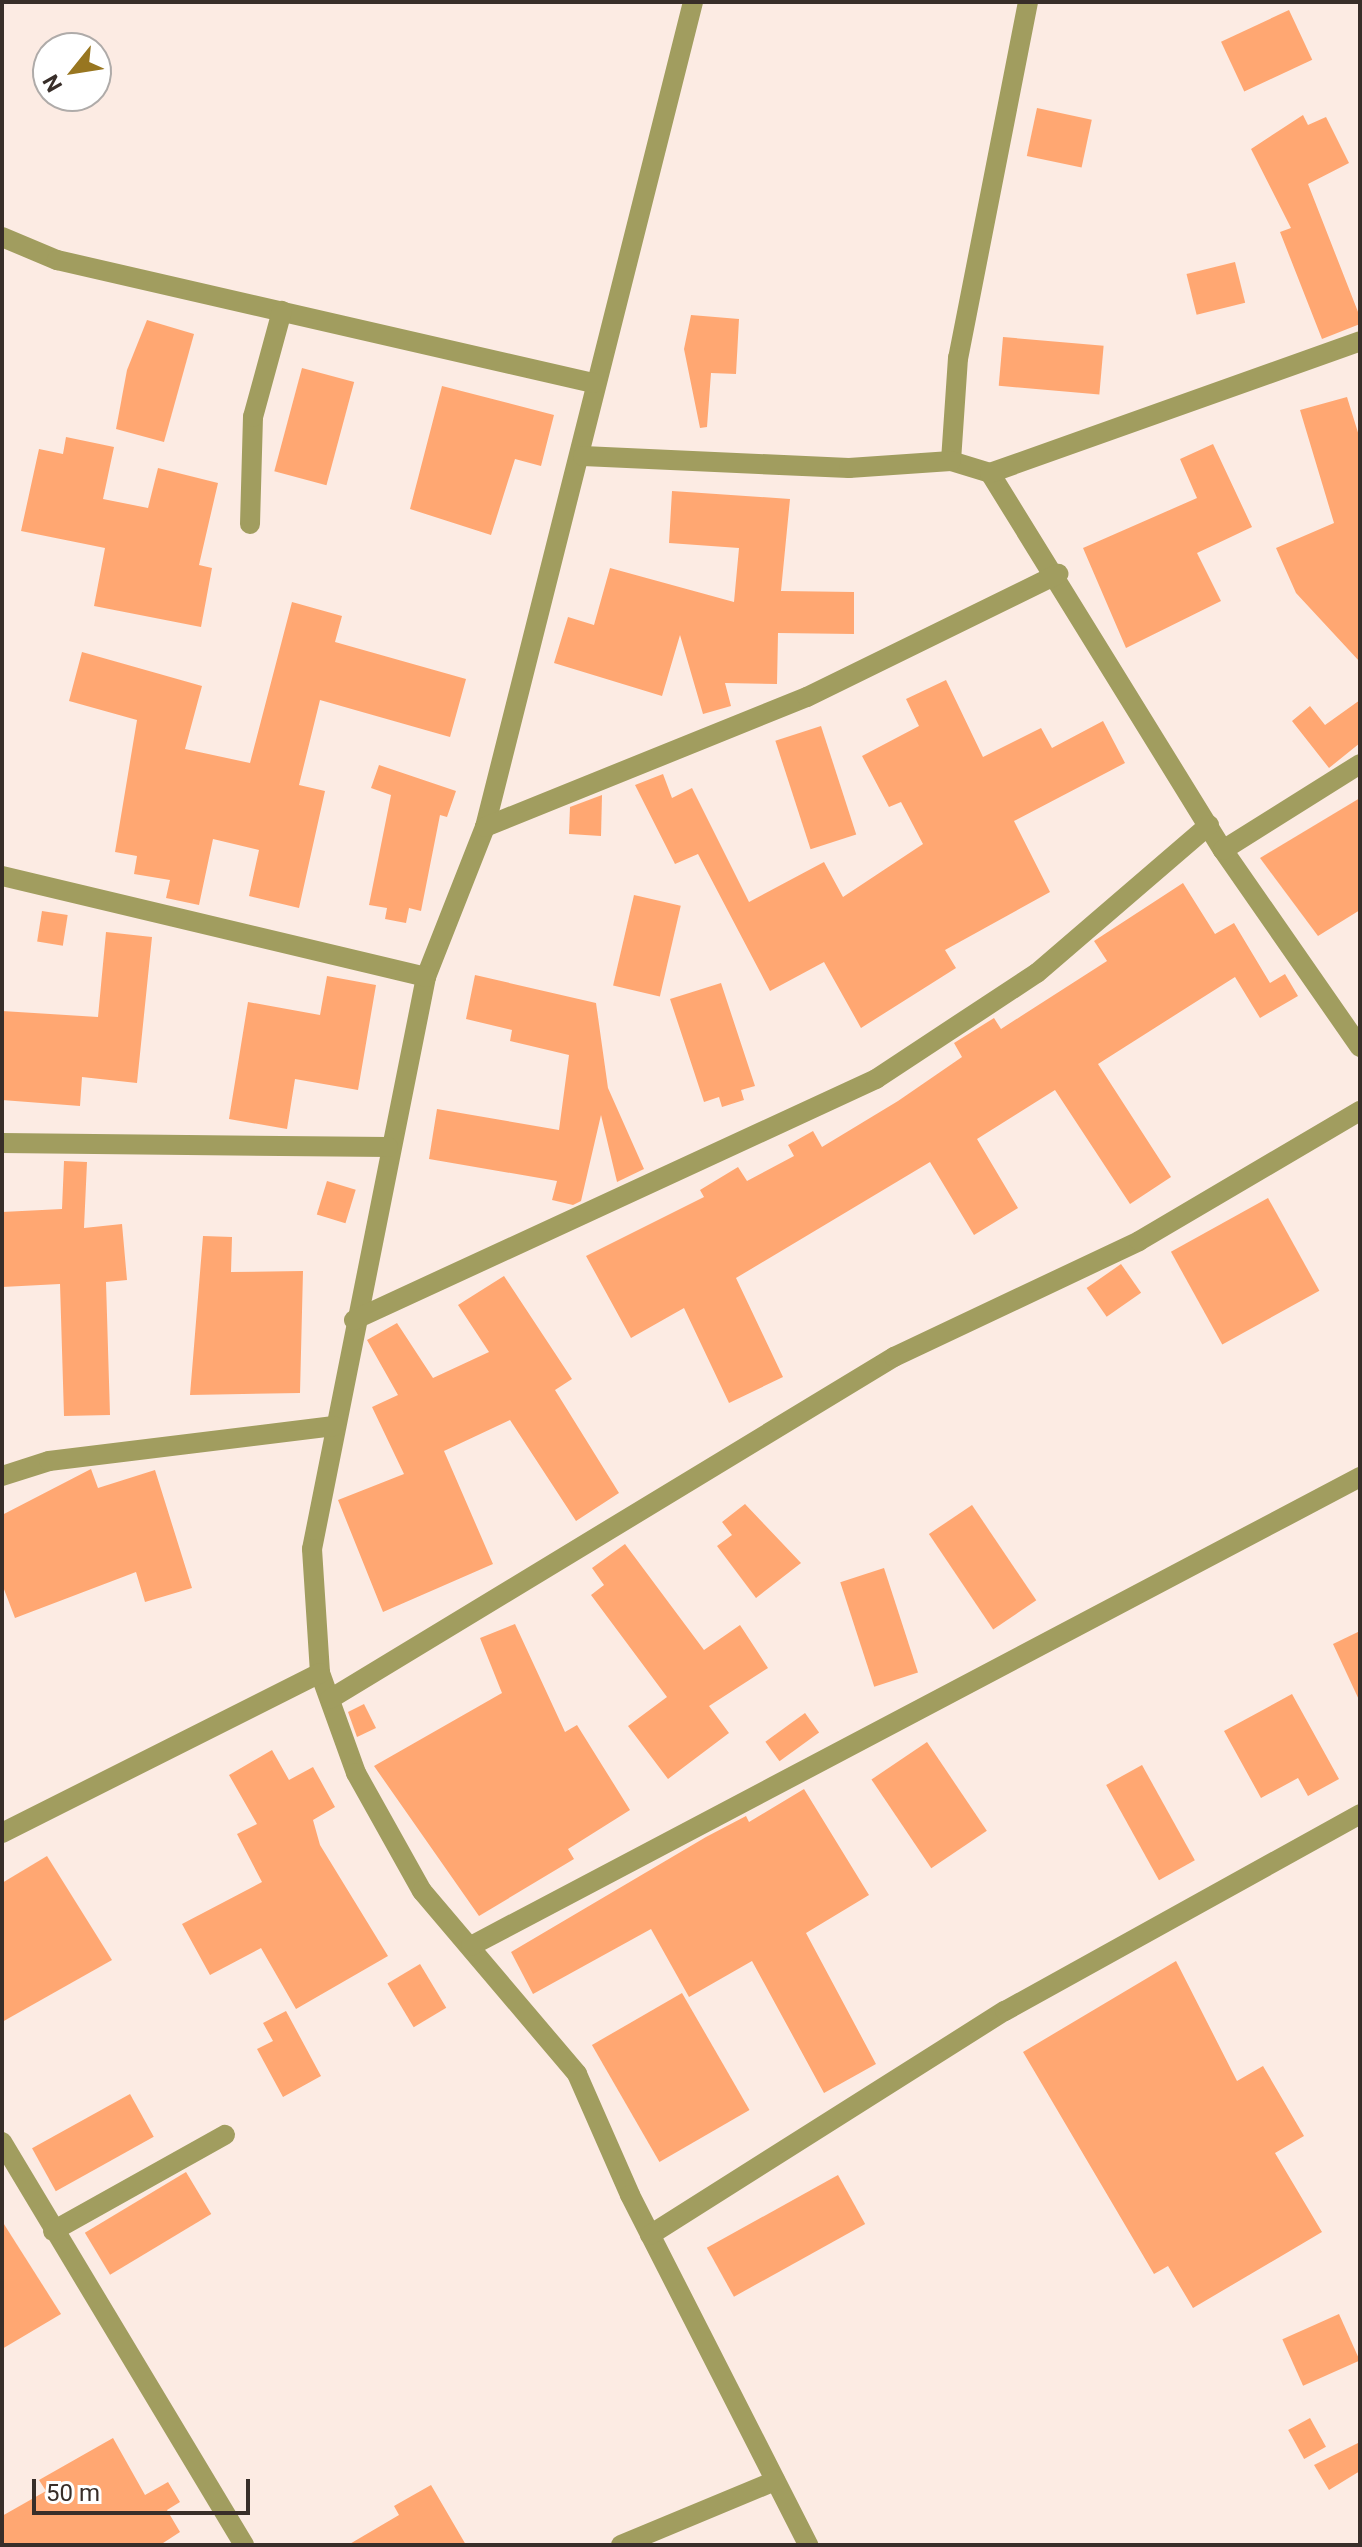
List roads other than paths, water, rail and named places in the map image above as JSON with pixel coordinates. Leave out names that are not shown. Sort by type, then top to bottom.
[{"type":"street","points":[[693,2],[593,383],[583,456],[485,827],[426,977],[388,1147],[312,1549],[320,1673],[356,1773],[422,1891],[577,2074],[650,2235],[808,2545]]},
{"type":"street","points":[[951,461],[958,358],[1028,2]]},
{"type":"street","points":[[2,237],[57,260],[593,383]]},
{"type":"street","points":[[250,524],[253,417],[282,311]]},
{"type":"street","points":[[583,456],[849,468],[951,461],[990,473],[1360,341]]},
{"type":"street","points":[[990,473],[1058,574],[1223,850],[1360,1047]]},
{"type":"street","points":[[485,827],[807,697],[1058,574]]},
{"type":"street","points":[[1223,850],[1360,764]]},
{"type":"street","points":[[354,1320],[876,1079],[1037,973],[1209,825]]},
{"type":"street","points":[[2,876],[426,977]]},
{"type":"street","points":[[330,1699],[894,1357],[1139,1241],[1360,1111]]},
{"type":"street","points":[[2,1143],[388,1147]]},
{"type":"street","points":[[2,1476],[78,1456],[334,1426]]},
{"type":"street","points":[[471,1946],[1360,1477]]},
{"type":"street","points":[[2,1833],[320,1673]]},
{"type":"street","points":[[650,2235],[1005,2011],[1360,1814]]},
{"type":"street","points":[[53,2231],[225,2135]]},
{"type":"street","points":[[2,2142],[244,2545]]},
{"type":"street","points":[[621,2545],[775,2481]]}]
